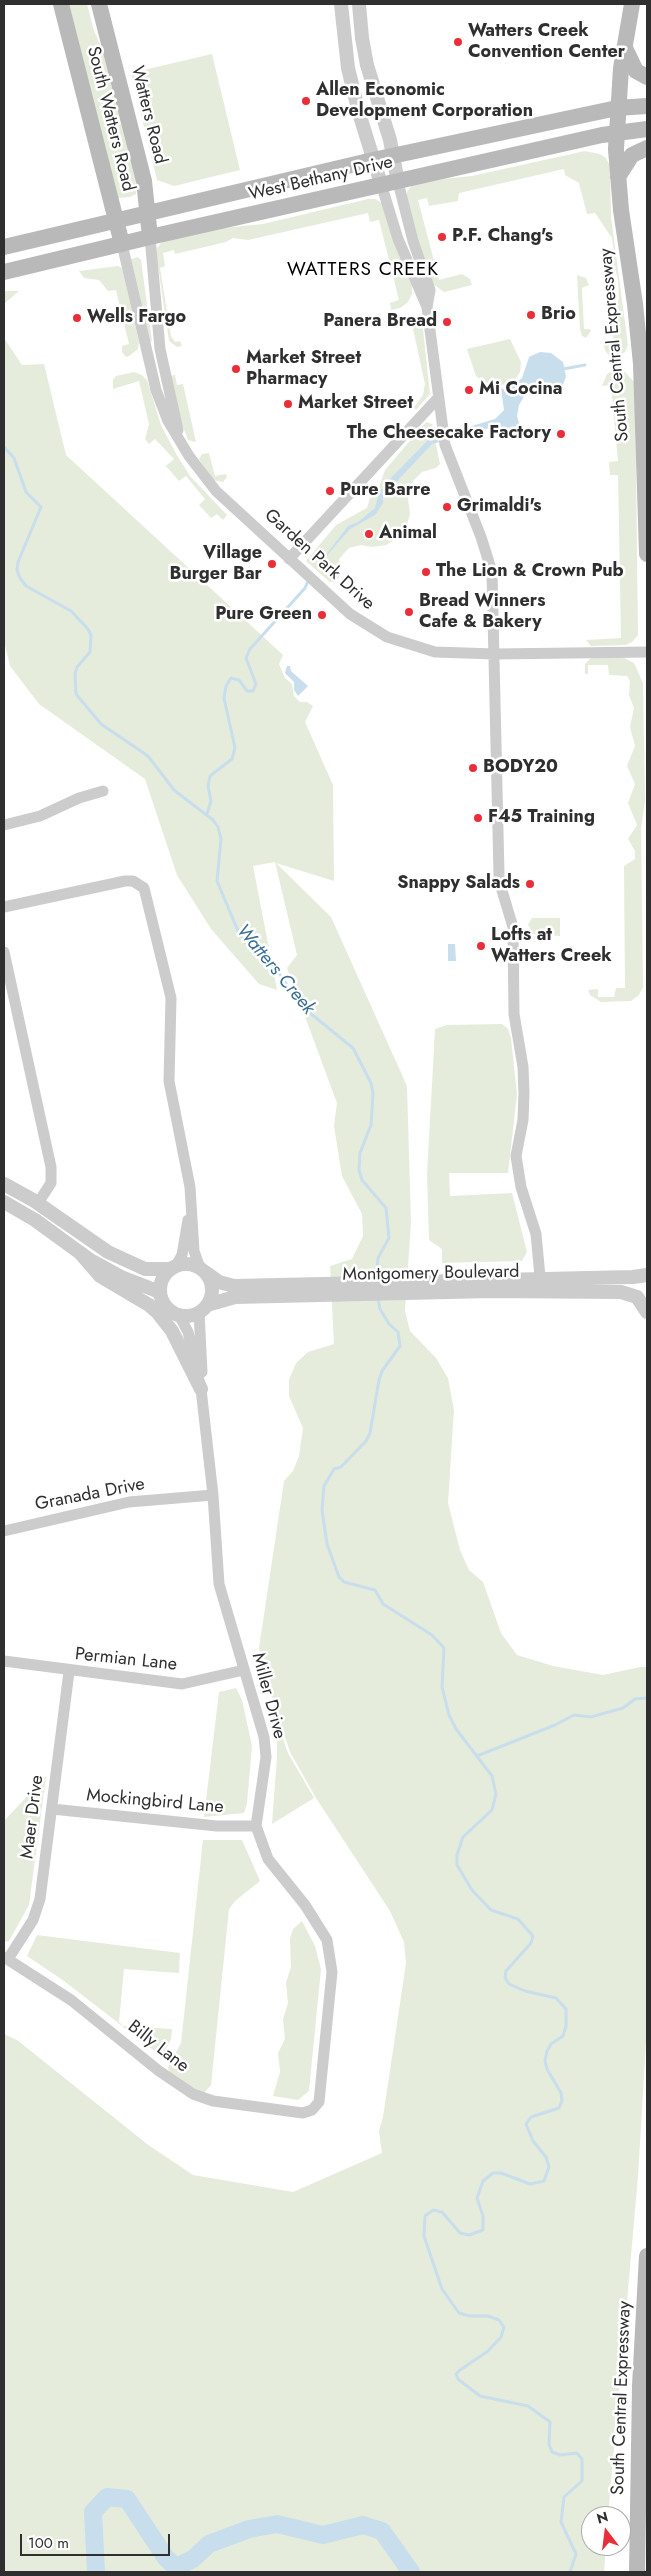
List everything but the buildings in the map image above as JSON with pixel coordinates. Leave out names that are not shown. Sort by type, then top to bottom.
[{"type":"main road","name":"South Watters Road","points":[[60,4],[122,244]]},
{"type":"main road","name":"Watters Road","points":[[100,4],[144,181],[150,237]]},
{"type":"main road","points":[[632,4],[624,46],[636,71],[647,78]]},
{"type":"main road","name":"South Central Expressway","points":[[624,46],[616,132],[618,177],[640,364],[647,554]]},
{"type":"main road","name":"West Bethany Drive","points":[[4,247],[373,160],[618,108],[647,106]]},
{"type":"main road","name":"West Bethany Drive","points":[[4,272],[150,237],[382,187],[616,132],[647,129]]},
{"type":"main road","points":[[618,177],[632,155],[647,148]]},
{"type":"main road","name":"South Central Expressway","points":[[637,2572],[640,2386],[647,2256]]},
{"type":"street","points":[[341,4],[345,41],[359,113],[398,239],[427,307],[445,445],[492,566],[499,875],[513,927],[514,1014],[523,1067],[523,1120],[516,1156],[521,1186],[536,1234],[541,1285]]},
{"type":"street","points":[[359,4],[362,38],[393,156],[412,241],[430,290],[427,307]]},
{"type":"street","points":[[345,41],[362,38]]},
{"type":"street","name":"Garden Park Drive","points":[[150,237],[160,348],[180,441]]},
{"type":"street","name":"Garden Park Drive","points":[[122,244],[156,390],[180,441],[216,491],[318,587],[370,628],[399,642],[435,652],[495,654],[647,652]]},
{"type":"street","points":[[290,560],[438,398]]},
{"type":"street","points":[[4,825],[40,816],[78,798],[103,791]]},
{"type":"street","points":[[4,907],[125,881],[134,881],[144,888],[170,990],[172,1014],[169,1081],[192,1196],[194,1251],[212,1285],[212,1292],[203,1309],[186,1316],[179,1315],[166,1307],[160,1292],[163,1277],[173,1268],[182,1255],[192,1196]]},
{"type":"street","points":[[4,952],[51,1167],[51,1182],[38,1204]]},
{"type":"street","points":[[4,1184],[38,1204],[114,1255],[145,1269],[173,1268],[188,1264],[203,1270]]},
{"type":"street","points":[[4,1202],[35,1220],[80,1254],[121,1277],[160,1292]]},
{"type":"street","points":[[80,1254],[100,1276],[149,1305],[156,1312],[172,1331],[201,1389]]},
{"type":"street","name":"Montgomery Boulevard","points":[[203,1270],[219,1282],[234,1286],[332,1289]]},
{"type":"street","name":"Montgomery Boulevard","points":[[203,1309],[235,1297],[332,1289],[541,1285],[636,1277],[647,1274]]},
{"type":"street","name":"Montgomery Boulevard","points":[[541,1285],[621,1292],[637,1297],[647,1312]]},
{"type":"street","name":"Miller Drive","points":[[201,1389],[202,1351],[198,1330],[203,1309]]},
{"type":"street","name":"Miller Drive","points":[[179,1315],[188,1332],[201,1389],[213,1495],[219,1584],[264,1737],[266,1757],[256,1826],[268,1859],[305,1905],[327,1940],[332,1972],[318,2102],[312,2110]]},
{"type":"street","name":"Granada Drive","points":[[4,1531],[129,1502],[213,1495]]},
{"type":"street","name":"Permian Lane","points":[[4,1662],[69,1672],[182,1684],[244,1670]]},
{"type":"street","name":"Maer Drive","points":[[6,1958],[33,1920],[40,1899],[69,1672]]},
{"type":"street","name":"Mockingbird Lane","points":[[52,1809],[217,1826],[256,1826]]},
{"type":"street","name":"Billy Lane","points":[[6,1958],[71,2000],[159,2071],[193,2094],[213,2101],[303,2113],[312,2110]]},
{"type":"green space","points":[[65,4],[87,4],[94,31],[106,57],[136,178],[136,194],[130,197],[117,198]]},
{"type":"green space","points":[[212,54],[240,170],[174,186],[157,180],[131,73]]},
{"type":"green space","points":[[585,151],[600,154],[606,158],[610,166],[611,217],[628,345],[625,352],[619,356],[609,355],[602,341],[613,339],[613,318],[619,298],[618,280],[615,269],[612,266],[614,254],[612,238],[595,213],[587,214],[579,183],[565,175],[564,169],[459,193],[458,201],[429,206],[427,198],[418,200],[439,280],[462,274],[470,279],[472,285],[444,292],[433,284],[418,247],[407,198],[407,192],[411,186],[432,180],[472,176]]},
{"type":"green space","points":[[368,199],[376,199],[384,205],[412,285],[412,294],[408,302],[400,308],[391,310],[390,303],[399,300],[379,220],[370,222],[368,213],[248,240],[233,238],[226,242],[175,254],[174,250],[163,253],[165,266],[160,268],[171,336],[175,342],[180,341],[182,346],[177,347],[169,341],[157,259],[157,248],[162,242],[213,229],[263,224]]},
{"type":"green space","points":[[138,257],[141,260],[152,341],[148,342],[131,259]]},
{"type":"green space","points":[[118,266],[122,268],[139,342],[138,349],[126,357],[122,352],[122,346],[129,344],[116,290],[108,291],[99,280],[84,278],[79,271]]},
{"type":"green space","points":[[577,275],[586,278],[589,285],[582,288],[584,329],[590,329],[591,331],[586,338],[582,336],[580,330]]},
{"type":"green space","points":[[4,291],[19,291],[4,304]]},
{"type":"green space","points":[[420,324],[423,329],[430,394],[416,410],[414,407],[423,395],[425,384],[413,329]]},
{"type":"green space","points":[[4,338],[22,365],[44,364],[66,455],[283,655],[279,664],[285,678],[292,684],[294,696],[300,702],[307,702],[313,706],[305,722],[333,785],[334,881],[276,863],[331,917],[407,1086],[411,1223],[405,1311],[410,1331],[436,1358],[448,1378],[454,1410],[448,1503],[460,1550],[469,1570],[483,1582],[501,1633],[517,1655],[553,1666],[603,1675],[647,1667],[647,2024],[638,2177],[609,2506],[581,2506],[581,2556],[605,2556],[604,2572],[4,2572],[4,2034],[17,2040],[147,2144],[193,2175],[293,2192],[382,2153],[379,2131],[383,2117],[406,1963],[404,1942],[390,1911],[316,1798],[290,1752],[266,1680],[259,1648],[284,1481],[293,1471],[299,1456],[303,1428],[289,1396],[289,1380],[296,1363],[308,1352],[334,1344],[330,1266],[352,1259],[363,1236],[362,1214],[342,1176],[334,1126],[337,1103],[287,968],[297,955],[275,862],[253,866],[277,990],[259,984],[211,929],[177,875],[145,779],[39,704],[10,666],[4,641]]},
{"type":"green space","points":[[510,339],[521,362],[520,372],[515,380],[506,384],[494,386],[485,383],[476,376],[467,349]]},
{"type":"green space","points":[[614,371],[625,372],[635,383],[638,635],[632,642],[626,645],[591,646],[586,640],[621,638],[618,475],[610,475],[609,462],[618,461],[611,385],[602,386],[607,374]]},
{"type":"green space","points":[[134,372],[142,375],[147,380],[161,425],[175,452],[190,476],[227,515],[223,520],[217,514],[211,518],[199,505],[205,499],[186,476],[179,481],[166,466],[174,459],[155,439],[149,444],[145,439],[149,424],[139,381],[113,389],[113,380],[116,376]]},
{"type":"green space","points":[[175,375],[177,385],[183,384],[196,442],[188,440],[179,416],[170,376]]},
{"type":"green space","points":[[426,422],[432,424],[440,464],[436,468],[422,472],[413,481],[408,499],[410,514],[406,528],[398,538],[386,545],[372,547],[361,545],[349,548],[339,559],[339,577],[336,582],[330,582],[306,561],[336,525],[367,508],[370,498],[379,487],[385,470]]},
{"type":"green space","points":[[209,453],[215,476],[226,474],[227,477],[223,482],[213,480],[199,459],[202,454]]},
{"type":"green space","points":[[622,657],[634,663],[643,683],[645,801],[641,828],[643,987],[639,995],[631,1001],[601,1002],[590,995],[588,990],[598,989],[598,997],[614,997],[616,988],[625,988],[624,866],[635,859],[635,851],[628,839],[637,825],[628,803],[635,784],[627,766],[635,746],[630,727],[634,708],[629,695],[630,681],[627,676],[609,675],[608,665],[588,665],[588,674],[585,674],[585,664],[591,658]]},
{"type":"green space","points":[[532,918],[560,918],[560,936],[534,934],[528,925]]},
{"type":"green space","points":[[502,1024],[508,1029],[511,1038],[517,1094],[508,1173],[449,1173],[450,1196],[512,1193],[527,1252],[522,1261],[442,1263],[442,1249],[429,1240],[427,1175],[435,1029],[447,1025]]},
{"type":"green space","points":[[236,1688],[242,1700],[252,1746],[247,1803],[244,1813],[204,1817],[219,1692]]},
{"type":"green space","points":[[277,1722],[288,1753],[314,1798],[272,1824],[277,1757]]},
{"type":"green space","points":[[46,1776],[29,1905],[9,1941],[4,1942],[4,1821]]},
{"type":"green space","points":[[203,1840],[242,1840],[260,1881],[235,1901],[229,1909],[211,2085],[205,2092],[199,2092],[170,2075],[168,2067],[181,2043]]},
{"type":"green space","points":[[302,1921],[315,1946],[321,1969],[309,2091],[298,2100],[273,2096],[280,2072],[278,2053],[285,2039],[283,2020],[288,2003],[286,1983],[291,1967],[290,1939],[293,1929]]},
{"type":"green space","points":[[37,1935],[180,1953],[179,1973],[124,1969],[119,2022],[123,2026],[172,2029],[171,2039],[164,2053],[162,2055],[152,2049],[64,1981],[27,1956]]},
{"type":"water","points":[[540,352],[551,353],[563,362],[566,377],[561,389],[546,390],[539,387],[525,395],[519,405],[517,416],[520,426],[517,429],[496,426],[432,444],[383,496],[383,503],[375,515],[350,529],[316,568],[348,526],[358,522],[375,508],[379,493],[429,439],[495,419],[504,410],[501,389],[511,387],[522,378],[529,357]]},
{"type":"water","points":[[287,666],[290,666],[291,671],[308,686],[298,696],[294,690],[294,682],[285,673]]},
{"type":"water","points":[[448,944],[455,944],[456,961],[448,961]]},
{"type":"waterway","points":[[563,369],[585,365]]},
{"type":"waterway","name":"Watters Creek","points":[[4,447],[14,458],[26,492],[41,507],[18,562],[17,570],[20,578],[26,586],[71,611],[88,629],[91,635],[90,652],[77,667],[75,674],[76,694],[101,724],[148,756],[174,790],[213,820],[218,827],[221,839],[217,881],[238,931],[246,942],[262,953],[279,973],[300,1005],[353,1048],[371,1083],[373,1093],[371,1125],[360,1153],[359,1170],[362,1180],[386,1208],[389,1238],[378,1258],[376,1279]]},
{"type":"waterway","points":[[207,814],[211,801],[208,786],[210,776],[232,759],[235,748],[224,698],[226,686],[231,678],[239,680],[247,691],[253,691],[256,684],[246,658],[250,649],[305,588],[308,581]]},
{"type":"waterway","name":"Watters Creek","points":[[378,1298],[380,1309],[389,1324],[398,1332],[400,1346],[382,1371],[370,1433],[366,1441],[341,1467],[334,1469],[324,1486],[322,1510],[327,1544],[339,1577],[344,1582],[375,1590],[383,1604],[432,1635],[444,1648],[442,1687],[449,1715],[456,1729],[492,1776],[496,1794],[492,1810],[463,1837],[457,1855],[457,1865],[472,1890],[491,1910],[518,1919],[533,1936],[531,1943],[506,1971],[505,1978],[509,1984],[525,1991],[556,1998],[566,2009],[566,2026],[563,2036],[551,2044],[545,2061],[547,2069],[561,2093],[562,2101],[559,2108],[531,2117],[526,2124],[533,2141],[546,2157],[549,2167],[544,2181],[530,2184],[501,2173],[493,2173],[483,2181],[477,2198],[483,2216],[483,2230],[469,2235],[460,2233],[442,2212],[433,2210],[425,2216],[424,2236],[442,2289],[459,2313],[470,2316],[488,2316],[499,2320],[504,2327],[501,2337],[488,2351],[456,2374],[458,2379],[480,2396],[528,2406],[550,2422],[549,2444],[552,2452],[560,2455],[577,2453],[582,2459],[582,2481],[564,2497],[561,2522],[576,2554],[570,2572]]},
{"type":"waterway","points":[[477,1756],[555,1725],[574,1715],[591,1717],[623,1708],[635,1699],[646,1698]]},
{"type":"waterway","points":[[96,2572],[93,2512],[107,2497],[127,2499],[166,2558],[176,2567],[193,2559],[209,2544],[249,2529],[277,2524],[323,2535],[363,2525],[382,2531],[411,2572]]},
{"type":"place","name":"Watters Creek Convention Center","points":[[458,42]]},
{"type":"place","name":"Allen Economic Development Corporation","points":[[306,101]]},
{"type":"place","name":"P.F. Chang's","points":[[442,237]]},
{"type":"place","name":"Brio","points":[[531,315]]},
{"type":"place","name":"Wells Fargo","points":[[77,318]]},
{"type":"place","name":"Panera Bread","points":[[447,322]]},
{"type":"place","name":"Market Street Pharmacy","points":[[236,369]]},
{"type":"place","name":"Mi Cocina","points":[[469,390]]},
{"type":"place","name":"Market Street","points":[[288,404]]},
{"type":"place","name":"The Cheesecake Factory","points":[[561,434]]},
{"type":"place","name":"Pure Barre","points":[[330,491]]},
{"type":"place","name":"Grimaldi's","points":[[447,507]]},
{"type":"place","name":"Animal","points":[[369,534]]},
{"type":"place","name":"Village Burger Bar","points":[[272,564]]},
{"type":"place","name":"The Lion & Crown Pub","points":[[426,572]]},
{"type":"place","name":"Bread Winners Cafe & Bakery","points":[[409,612]]},
{"type":"place","name":"Pure Green","points":[[322,615]]},
{"type":"place","name":"BODY20","points":[[473,768]]},
{"type":"place","name":"F45 Training","points":[[478,818]]},
{"type":"place","name":"Snappy Salads","points":[[530,884]]},
{"type":"place","name":"Lofts at Watters Creek","points":[[481,946]]},
{"type":"district","name":"WATTERS CREEK","points":[[363,270]]}]
